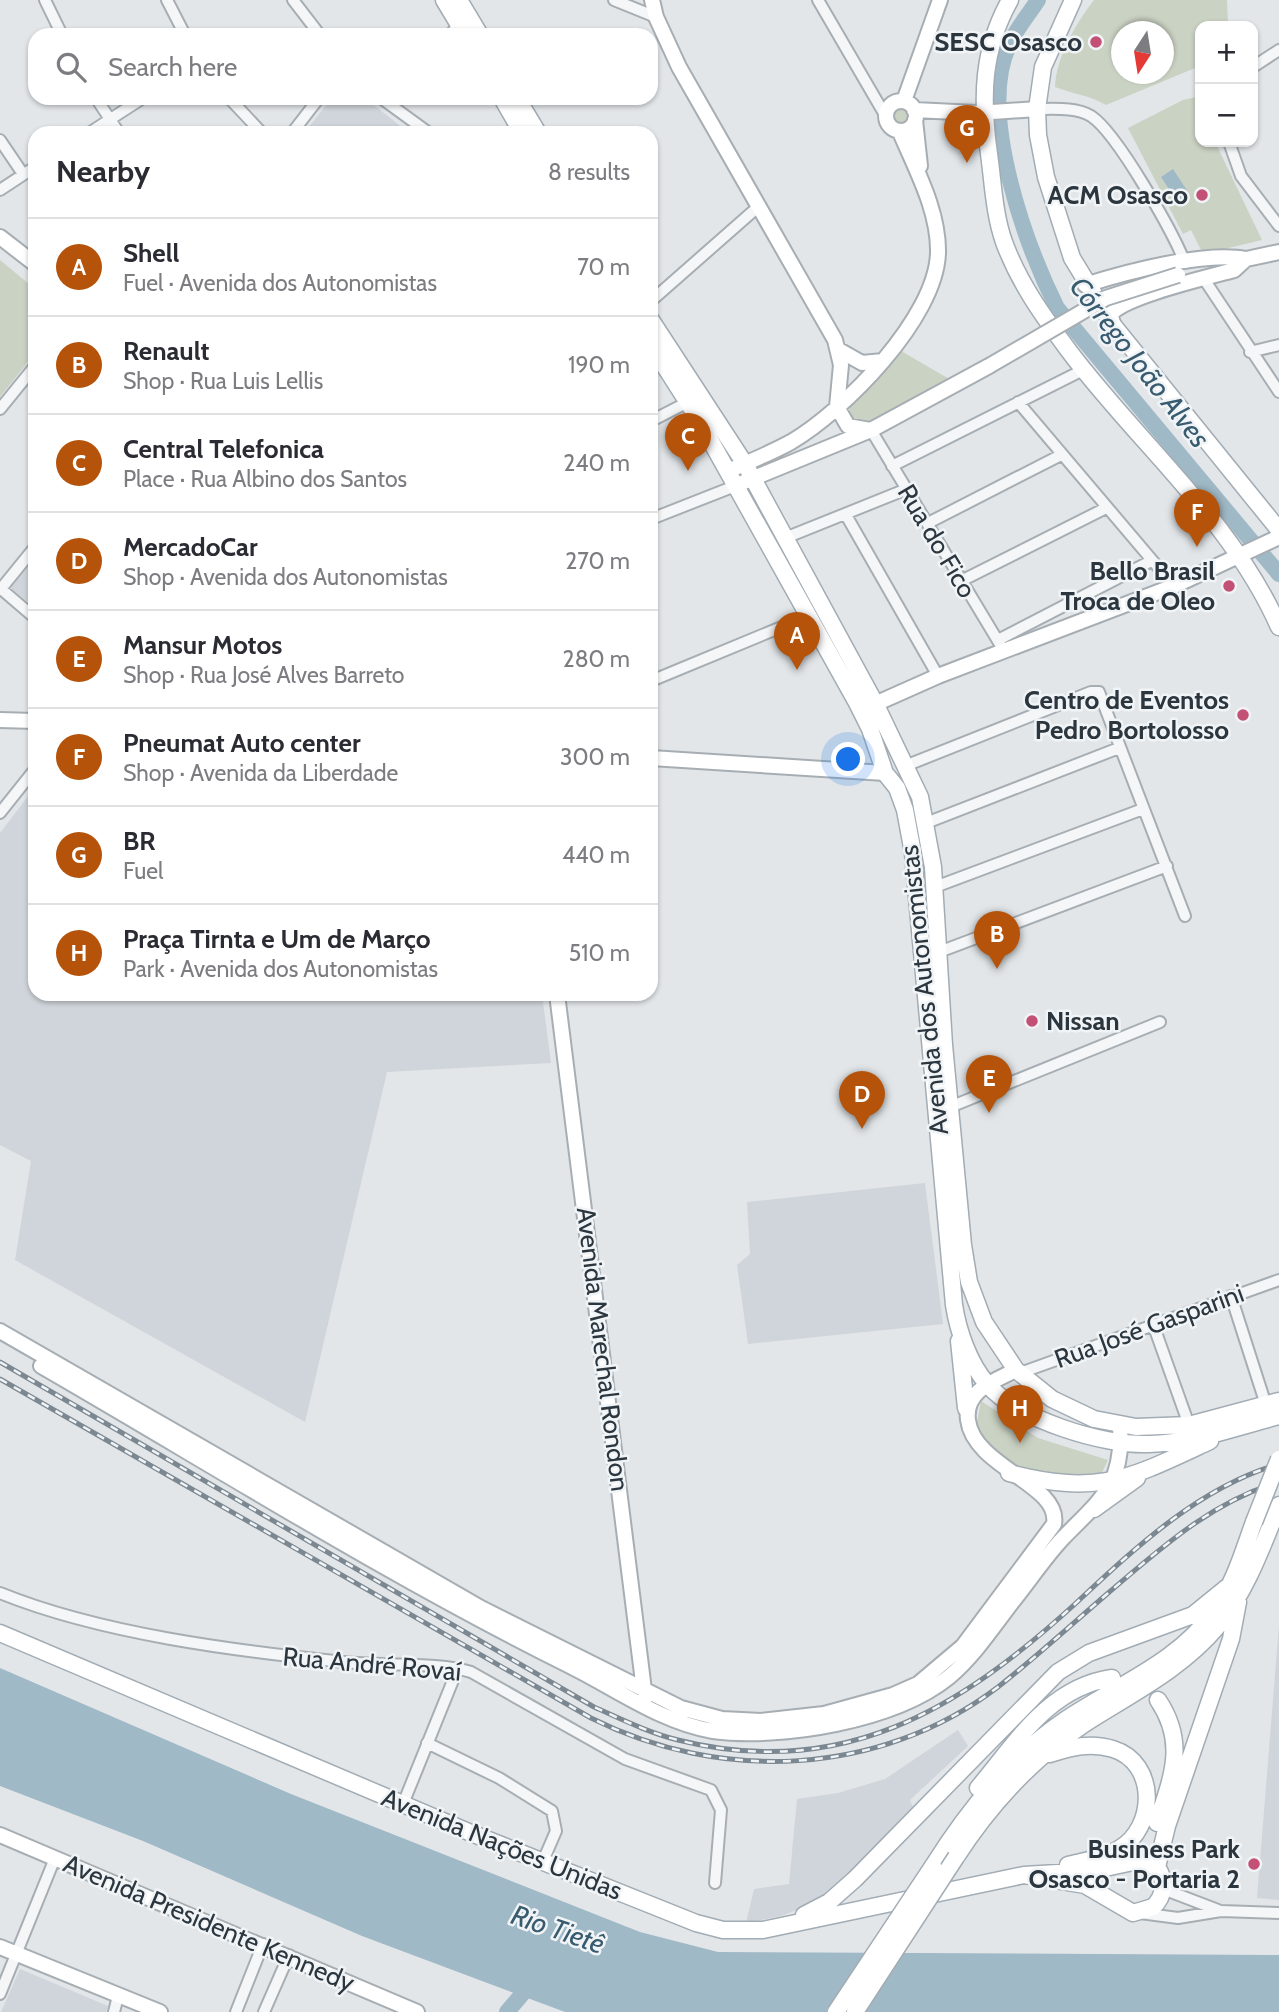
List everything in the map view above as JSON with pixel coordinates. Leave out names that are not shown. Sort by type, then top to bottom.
[{"type":"main road","points":[[444,0],[457,28]]},
{"type":"main road","points":[[458,0],[476,28]]},
{"type":"main road","points":[[652,0],[656,17],[679,68],[839,350],[837,407],[848,426],[871,430]]},
{"type":"main road","points":[[900,132],[910,129],[911,111],[940,0]]},
{"type":"main road","points":[[1010,0],[989,48],[984,78],[1004,241],[1030,297],[1083,370],[1247,553],[1279,627]]},
{"type":"main road","points":[[868,707],[938,677],[1001,645],[1174,586],[1247,553],[1278,535],[1113,325],[1085,285],[1072,258],[1046,177],[1030,109],[1043,67],[1073,0]]},
{"type":"main road","points":[[924,188],[900,132],[889,126],[885,115],[891,104],[911,111],[989,112],[1030,109]]},
{"type":"main road","points":[[506,105],[518,126]]},
{"type":"main road","points":[[521,105],[534,126]]},
{"type":"main road","points":[[775,470],[808,440],[883,361],[909,325],[935,273],[937,237],[924,188],[911,111]]},
{"type":"main road","points":[[0,237],[28,259]]},
{"type":"main road","points":[[1085,285],[1135,270],[1181,269],[1279,252]]},
{"type":"main road","points":[[1113,325],[1111,314],[1114,310],[1131,301],[1234,270],[1246,259]]},
{"type":"main road","points":[[748,471],[775,470],[871,430],[1106,298],[1181,269]]},
{"type":"main road","points":[[1131,301],[1114,301],[1108,288],[1118,278],[1135,270]]},
{"type":"main road","name":"Avenida dos Autonomistas","points":[[658,331],[748,471],[785,538],[868,707],[886,773],[897,788],[905,810],[913,853],[957,1321],[987,1384],[1028,1414],[1070,1431],[1121,1443],[1149,1444],[1231,1431],[1279,1416]]},
{"type":"main road","points":[[839,350],[862,363],[883,361]]},
{"type":"main road","name":"Avenida dos Autonomistas","points":[[658,356],[688,402],[808,616],[905,766],[920,797],[934,887],[950,1107],[969,1282],[984,1322],[1018,1371],[1052,1399],[1074,1411],[1120,1426],[1189,1425],[1273,1403]]},
{"type":"main road","points":[[732,479],[748,471],[837,407]]},
{"type":"main road","points":[[0,720],[28,721]]},
{"type":"main road","points":[[658,758],[886,773],[909,786],[920,797]]},
{"type":"main road","name":"Avenida Marechal Rondon","points":[[558,1001],[645,1698]]},
{"type":"main road","points":[[0,1342],[452,1604],[645,1698],[699,1714],[761,1721],[824,1714],[893,1695],[918,1684],[962,1646],[1054,1524],[1054,1512],[1049,1500],[1009,1472],[973,1436],[966,1408],[957,1321]]},
{"type":"main road","points":[[0,1331],[481,1608],[704,1729],[751,1733],[793,1730],[844,1721],[918,1696],[947,1679],[974,1652],[1052,1551],[1094,1509],[1146,1470]]},
{"type":"main road","points":[[966,1408],[987,1384],[1018,1371]]},
{"type":"main road","points":[[1094,1509],[1114,1481],[1121,1443],[1120,1426]]},
{"type":"main road","points":[[1009,1472],[1067,1485],[1114,1481],[1146,1470],[1231,1431]]},
{"type":"main road","points":[[836,2012],[933,1866],[949,1854],[1040,1758],[1083,1725],[1154,1681],[1216,1629],[1262,1526],[1279,1460]]},
{"type":"main road","points":[[1262,1526],[1279,1504]]},
{"type":"main road","points":[[855,2012],[984,1796],[1034,1744],[1066,1720],[1181,1647],[1234,1590]]},
{"type":"main road","points":[[1153,1865],[1231,1639],[1234,1590]]},
{"type":"main road","points":[[763,1930],[818,1909],[855,1879],[1058,1672],[1089,1653],[1193,1615],[1234,1590]]},
{"type":"main road","name":"Avenida Nações Unidas","points":[[0,1633],[403,1804],[696,1923],[723,1930],[763,1930],[1024,1875],[1098,1870],[1133,1863],[1153,1865]]},
{"type":"main road","points":[[949,1854],[949,1830],[978,1788],[1043,1713],[1059,1697],[1081,1685],[1112,1678]]},
{"type":"main road","points":[[1140,1913],[1157,1903],[1163,1889],[1163,1878],[1153,1865],[1176,1747],[1171,1721],[1158,1700]]},
{"type":"main road","points":[[1024,1875],[1107,1854],[1130,1841],[1143,1823],[1147,1799],[1142,1774],[1124,1754],[1096,1745],[1067,1748],[1040,1758]]},
{"type":"main road","name":"Avenida Presidente Kennedy","points":[[0,1835],[289,1955],[417,2012]]},
{"type":"main road","points":[[1102,1894],[1098,1885],[1098,1870],[1107,1854]]},
{"type":"main road","name":"Avenida Nações Unidas","points":[[1024,1875],[1076,1883],[1102,1894],[1124,1911],[1140,1913]]},
{"type":"main road","points":[[855,1879],[854,1900],[866,1909]]},
{"type":"main road","points":[[0,1947],[160,2012]]},
{"type":"street","points":[[45,0],[59,28]]},
{"type":"street","points":[[167,0],[181,28]]},
{"type":"street","points":[[293,0],[315,28]]},
{"type":"street","points":[[614,0],[656,17]]},
{"type":"street","points":[[818,0],[885,115]]},
{"type":"street","points":[[1258,64],[1278,51]]},
{"type":"street","points":[[100,105],[114,126]]},
{"type":"street","points":[[100,126],[133,105]]},
{"type":"street","points":[[236,105],[255,126]]},
{"type":"street","points":[[297,126],[314,105]]},
{"type":"street","points":[[397,105],[421,126]]},
{"type":"street","points":[[1030,109],[1079,111],[1100,123],[1145,190],[1181,269]]},
{"type":"street","points":[[0,140],[23,174]]},
{"type":"street","points":[[1231,147],[1241,176],[1279,226]]},
{"type":"street","points":[[0,190],[28,171]]},
{"type":"street","points":[[658,296],[759,206]]},
{"type":"street","points":[[1204,279],[1279,392]]},
{"type":"street","points":[[1250,352],[1279,345]]},
{"type":"street","points":[[892,466],[1083,370]]},
{"type":"street","points":[[0,409],[28,375]]},
{"type":"street","points":[[658,417],[688,402]]},
{"type":"street","points":[[1018,402],[1174,586]]},
{"type":"street","name":"Rua do Fico","points":[[871,430],[1001,645]]},
{"type":"street","points":[[928,523],[1061,455]]},
{"type":"street","points":[[658,516],[732,479]]},
{"type":"street","points":[[785,538],[907,489]]},
{"type":"street","points":[[961,581],[1106,508]]},
{"type":"street","points":[[846,515],[938,677]]},
{"type":"street","points":[[28,555],[0,589],[28,612]]},
{"type":"street","points":[[1001,645],[1152,561]]},
{"type":"street","points":[[658,678],[808,616]]},
{"type":"street","points":[[905,766],[1091,692],[1099,692],[1185,916]]},
{"type":"street","points":[[926,823],[1119,748]]},
{"type":"street","points":[[0,813],[28,778]]},
{"type":"street","points":[[934,887],[1143,809]]},
{"type":"street","points":[[939,952],[1167,866]]},
{"type":"street","points":[[950,1107],[1160,1022]]},
{"type":"street","name":"Rua José Gasparini","points":[[1018,1371],[1279,1280]]},
{"type":"street","points":[[1231,1296],[1273,1403]]},
{"type":"street","points":[[1153,1324],[1189,1425]]},
{"type":"street","name":"Rua André Rovaí","points":[[0,1594],[68,1614],[201,1643],[374,1665],[458,1668],[490,1681],[625,1759],[711,1790],[722,1810],[715,1883]]},
{"type":"street","points":[[403,1804],[458,1668]]},
{"type":"street","points":[[427,1743],[499,1779],[552,1811],[556,1831],[542,1861]]},
{"type":"street","points":[[0,1994],[55,1858]]},
{"type":"street","points":[[1163,1889],[1221,1911]]},
{"type":"street","points":[[1140,1913],[1178,1918],[1221,1911],[1279,1913]]},
{"type":"street","points":[[236,2012],[263,1944]]},
{"type":"street","points":[[264,2012],[289,1955]]},
{"type":"street","points":[[114,2012],[118,1996]]},
{"type":"shaded area","points":[[326,105],[374,105],[400,126],[310,126]]},
{"type":"shaded area","points":[[28,567],[28,602],[11,588]]},
{"type":"shaded area","points":[[28,796],[28,1001],[543,1001],[551,1063],[387,1072],[305,1422],[15,1260],[31,1161],[0,1145],[0,833]]},
{"type":"shaded area","points":[[925,1183],[943,1324],[748,1344],[737,1265],[750,1254],[747,1202]]},
{"type":"shaded area","points":[[1279,1625],[1279,1900],[1257,1898]]},
{"type":"shaded area","points":[[958,1730],[968,1746],[910,1800],[915,1812],[823,1900],[781,1916],[746,1923],[754,1889],[789,1884],[797,1799],[838,1793],[885,1779]]},
{"type":"shaded area","points":[[20,1969],[108,2006],[106,2012],[1,2012]]},
{"type":"green space","name":"SESC Osasco","points":[[1094,0],[1227,0],[1228,21],[1195,21],[1195,68],[1174,77],[1174,21],[1111,21],[1111,84],[1157,84],[1106,105],[1055,87],[1059,64],[1074,30]]},
{"type":"green space","name":"ACM Osasco","points":[[1195,97],[1195,147],[1218,147],[1262,240],[1203,254],[1191,230],[1183,234],[1128,128],[1183,100]]},
{"type":"green space","points":[[902,107],[908,110],[911,116],[908,122],[902,125],[896,122],[893,116],[896,110]]},
{"type":"green space","points":[[0,260],[28,283],[28,362],[0,397]]},
{"type":"green space","points":[[901,351],[951,380],[869,426],[854,421],[848,406]]},
{"type":"green space","points":[[981,1401],[1038,1438],[1108,1460],[1100,1477],[1032,1474],[1004,1461],[982,1436],[977,1422]]},
{"type":"water","points":[[1173,169],[1190,195],[1178,203],[1161,177]]},
{"type":"water","name":"Rio Tietê","points":[[0,1668],[291,1794],[640,1932],[718,1952],[1279,1955],[1279,2012],[565,2012],[362,1936],[143,1841],[0,1786]]},
{"type":"waterway","name":"Córrego João Alves","points":[[1038,0],[1009,45],[1001,73],[999,106],[1009,178],[1045,281],[1057,308],[1279,574]]},
{"type":"waterway","points":[[507,2012],[534,1980]]},
{"type":"railway","points":[[0,1362],[594,1707],[667,1737],[737,1750],[792,1751],[845,1743],[894,1727],[941,1704],[987,1676],[1031,1642],[1169,1522],[1222,1488],[1279,1464]]},
{"type":"railway","points":[[0,1379],[591,1718],[641,1739],[693,1753],[746,1760],[799,1761],[851,1753],[902,1739],[952,1717],[998,1687],[1187,1529],[1231,1502],[1279,1482]]},
{"type":"place","name":"SESC Osasco","points":[[1096,42]]},
{"type":"place","name":"BR","points":[[967,163]]},
{"type":"place","name":"ACM Osasco","points":[[1202,195]]},
{"type":"place","name":"Central Telefonica","points":[[688,471]]},
{"type":"place","name":"Pneumat Auto center","points":[[1197,547]]},
{"type":"place","name":"Bello Brasil Troca de Oleo","points":[[1229,586]]},
{"type":"place","name":"Shell","points":[[797,670]]},
{"type":"place","name":"Centro de Eventos Pedro Bortolosso","points":[[1243,715]]},
{"type":"place","name":"Renault","points":[[997,969]]},
{"type":"place","name":"Nissan","points":[[1032,1021]]},
{"type":"place","name":"Mansur Motos","points":[[989,1113]]},
{"type":"place","name":"MercadoCar","points":[[862,1129]]},
{"type":"place","name":"Praça Tirnta e Um de Março","points":[[1020,1443]]},
{"type":"place","name":"Business Park Osasco - Portaria 2","points":[[1254,1864]]}]
